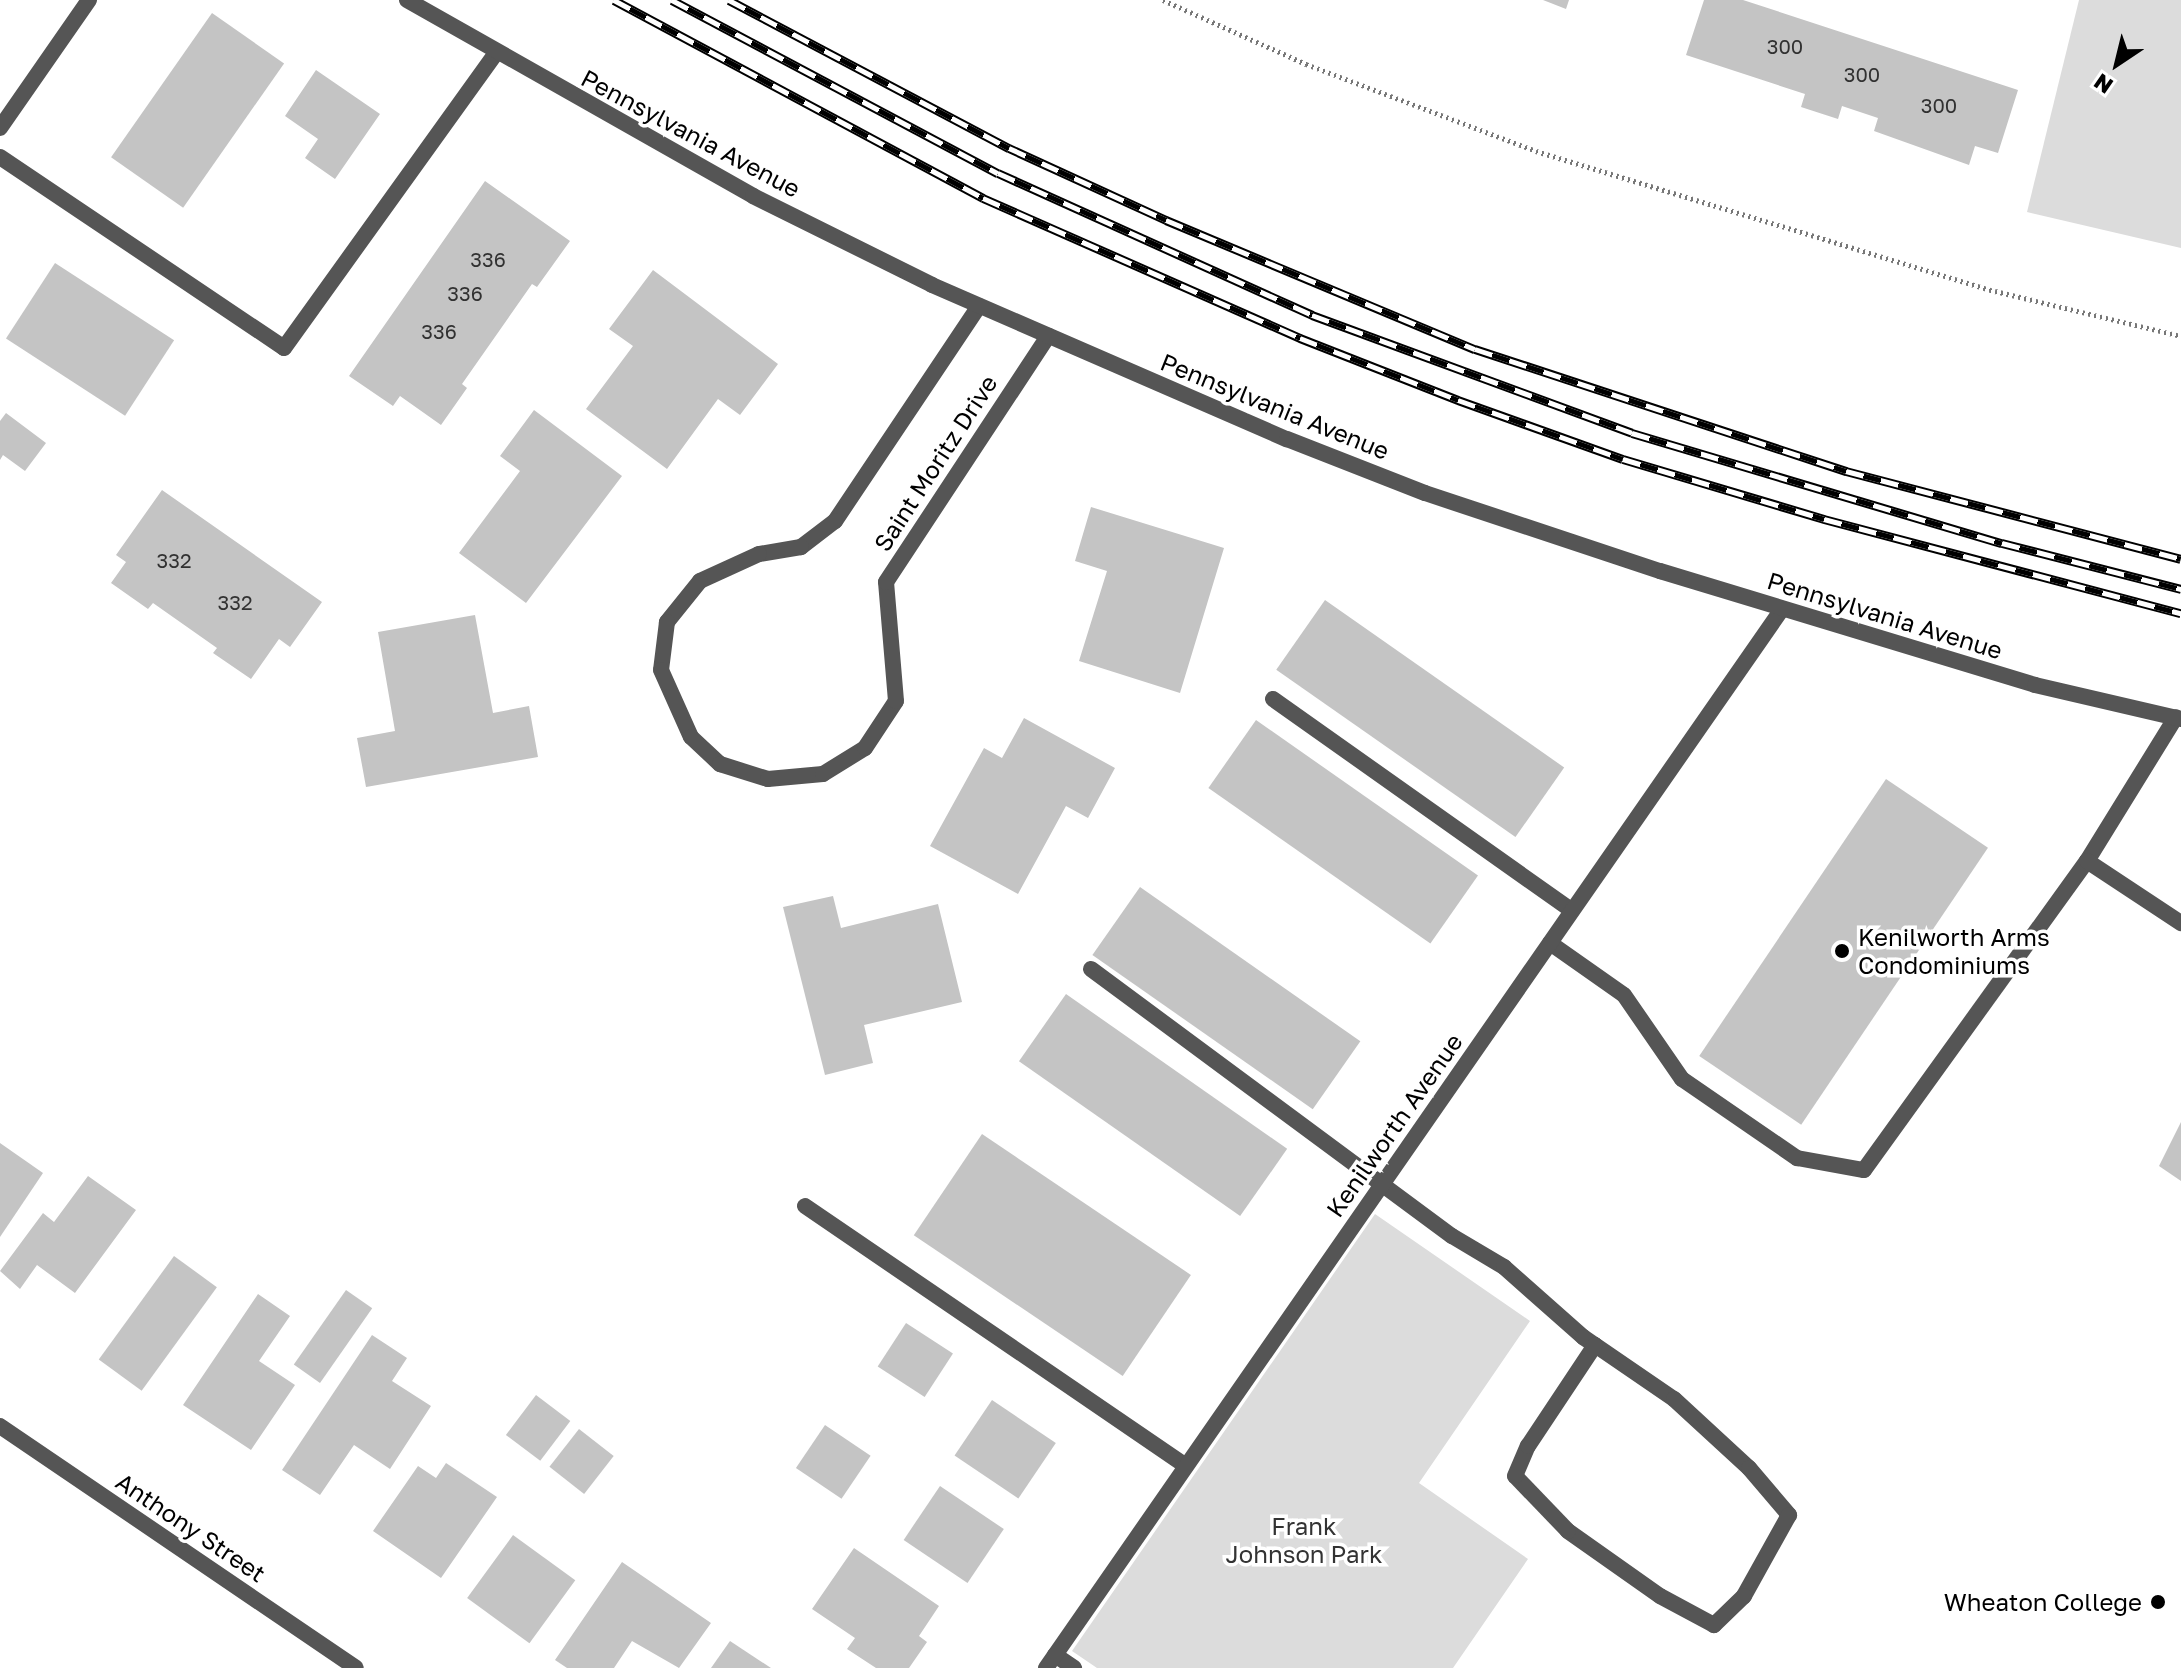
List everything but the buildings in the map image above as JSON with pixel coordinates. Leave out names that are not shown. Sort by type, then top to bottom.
[{"type":"street","points":[[0,128],[89,0]]},
{"type":"street","name":"Pennsylvania Avenue","points":[[407,0],[753,196],[979,306],[1425,493],[1782,609],[2035,685],[2178,718]]},
{"type":"street","points":[[0,157],[284,348],[496,53]]},
{"type":"street","name":"Saint Moritz Drive","points":[[979,306],[835,521],[801,547],[759,554],[700,581],[667,622],[661,670],[691,737],[720,764],[768,779],[823,774],[865,748],[896,701],[886,582],[1048,336]]},
{"type":"street","name":"Kenilworth Avenue","points":[[1050,1662],[1550,943],[1570,909],[1782,609]]},
{"type":"street","points":[[1273,699],[1570,909]]},
{"type":"street","points":[[1550,943],[1624,995],[1682,1079],[1797,1158],[1864,1170],[2087,861],[2178,718]]},
{"type":"street","points":[[2087,861],[2181,923]]},
{"type":"street","points":[[1091,969],[1382,1185],[1504,1267],[1595,1345],[1674,1399],[1749,1468],[1789,1515],[1744,1596],[1714,1625],[1660,1596],[1568,1531],[1515,1476],[1528,1446],[1595,1345]]},
{"type":"street","points":[[805,1206],[1186,1466]]},
{"type":"street","name":"Anthony Street","points":[[0,1426],[356,1668]]},
{"type":"street","points":[[1050,1662],[1074,1668]]},
{"type":"path","points":[[1163,0],[1306,64],[1536,151],[1995,291],[2181,336]]},
{"type":"green space","points":[[2079,0],[2181,0],[2181,248],[2027,212]]},
{"type":"green space","name":"Frank Johnson Park","points":[[1375,1214],[1530,1321],[1419,1483],[1528,1559],[1453,1668],[1097,1668],[1072,1651]]},
{"type":"railway","points":[[614,0],[983,198],[1300,338],[1458,400],[1623,459],[1824,519],[2181,613]]},
{"type":"railway","points":[[672,0],[998,173],[1312,315],[1632,433],[2002,543],[2181,589]]},
{"type":"railway","points":[[729,0],[1009,148],[1166,220],[1475,349],[1846,471],[2181,559]]},
{"type":"place","name":"Kenilworth Arms Condominiums","points":[[1842,951]]},
{"type":"place","name":"Wheaton College","points":[[2158,1602]]}]
